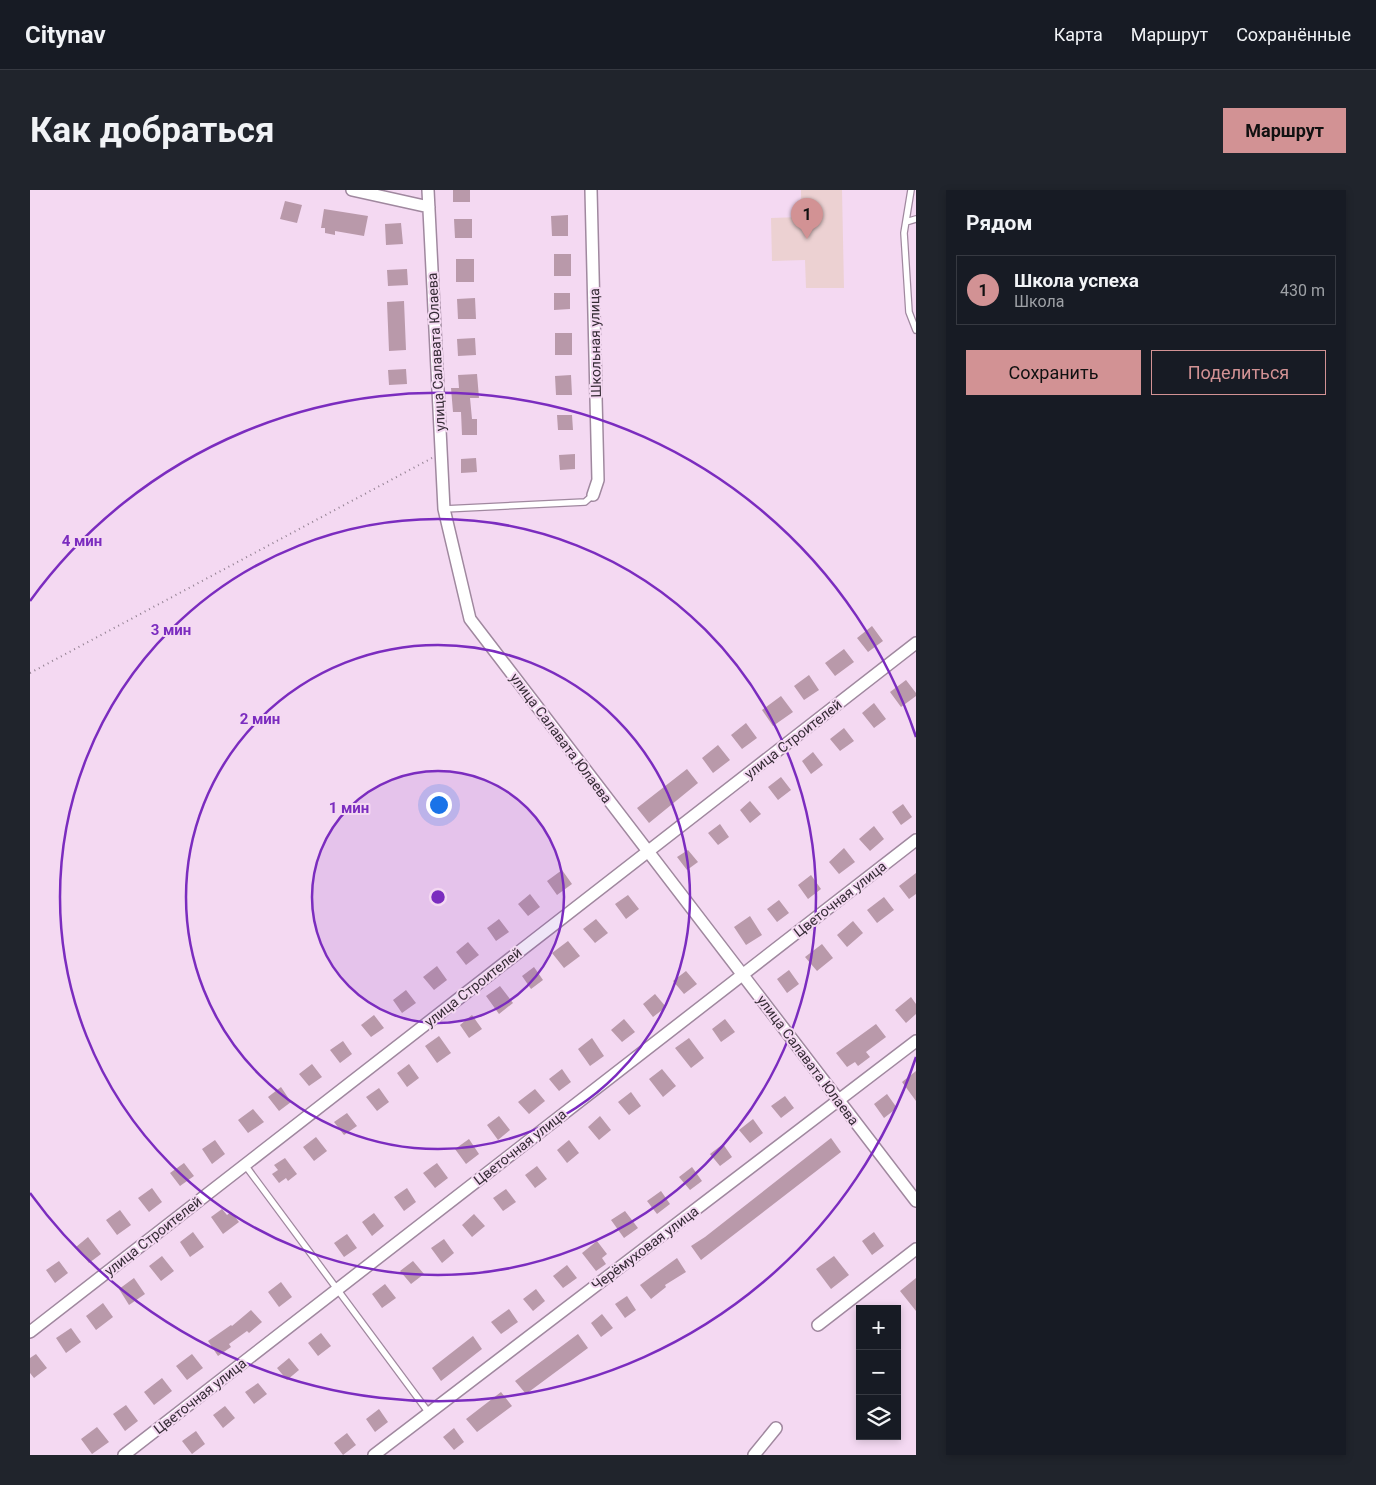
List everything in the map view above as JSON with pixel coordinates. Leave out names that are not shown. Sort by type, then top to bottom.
[{"type":"street","points":[[352,190],[429,207]]},
{"type":"street","name":"улица Салавата Юлаева","points":[[428,190],[444,508],[470,619],[916,1200]]},
{"type":"street","name":"Школьная улица","points":[[591,190],[598,480],[593,495]]},
{"type":"street","name":"улица Строителей","points":[[30,1332],[916,643]]},
{"type":"street","name":"Цветочная улица","points":[[124,1455],[916,840]]},
{"type":"street","name":"Черёмуховая улица","points":[[374,1455],[916,1041]]},
{"type":"street","points":[[818,1325],[916,1249]]},
{"type":"street","points":[[754,1455],[776,1428]]},
{"type":"lane","points":[[912,190],[904,233],[909,312],[916,330]]},
{"type":"lane","points":[[906,222],[916,219]]},
{"type":"lane","points":[[444,508],[585,502],[593,495]]},
{"type":"lane","points":[[245,1165],[429,1412]]},
{"type":"path","points":[[30,673],[442,453]]},
{"type":"shaded area","points":[[801,190],[842,190],[844,288],[806,288],[805,260],[772,261],[771,218],[801,217]]},
{"type":"building","points":[[453,190],[470,190],[470,202],[453,202]]},
{"type":"building","points":[[285,201],[302,205],[297,223],[280,219]]},
{"type":"building","points":[[324,209],[368,216],[364,236],[335,231],[335,235],[325,233],[325,228],[321,228]]},
{"type":"building","points":[[568,215],[568,236],[552,236],[551,216]]},
{"type":"building","points":[[454,219],[472,219],[472,238],[455,238]]},
{"type":"building","points":[[401,223],[403,244],[386,245],[385,224]]},
{"type":"building","points":[[554,254],[571,254],[571,276],[554,276]]},
{"type":"building","points":[[456,259],[474,259],[474,282],[456,282]]},
{"type":"building","points":[[407,269],[408,285],[388,286],[387,270]]},
{"type":"building","points":[[554,293],[570,293],[570,309],[554,310]]},
{"type":"building","points":[[475,298],[476,319],[458,319],[457,299]]},
{"type":"building","points":[[404,301],[406,350],[389,351],[387,302]]},
{"type":"building","points":[[555,333],[572,333],[572,355],[555,355]]},
{"type":"building","points":[[475,338],[476,355],[458,356],[457,339]]},
{"type":"building","points":[[406,369],[407,384],[389,385],[388,370]]},
{"type":"building","points":[[477,374],[479,398],[470,398],[472,419],[477,419],[477,435],[462,435],[461,412],[453,412],[451,388],[459,388],[458,375]]},
{"type":"building","points":[[571,375],[572,395],[556,395],[555,376]]},
{"type":"building","points":[[557,415],[572,415],[573,430],[558,430]]},
{"type":"building","points":[[575,454],[575,469],[560,470],[559,455]]},
{"type":"building","points":[[476,458],[477,472],[461,473],[461,459]]},
{"type":"building","points":[[872,626],[883,641],[868,652],[857,638]]},
{"type":"building","points":[[844,649],[854,662],[835,676],[825,663]]},
{"type":"building","points":[[809,675],[819,690],[804,700],[794,686]]},
{"type":"building","points":[[906,680],[916,693],[916,696],[901,707],[890,692]]},
{"type":"building","points":[[781,696],[793,712],[773,726],[762,710]]},
{"type":"building","points":[[874,703],[886,719],[874,728],[862,713]]},
{"type":"building","points":[[746,723],[757,738],[742,749],[731,735]]},
{"type":"building","points":[[844,728],[854,741],[840,751],[830,739]]},
{"type":"building","points":[[718,745],[730,760],[713,773],[702,758]]},
{"type":"building","points":[[813,752],[823,765],[811,774],[802,761]]},
{"type":"building","points":[[687,769],[698,783],[649,823],[637,808]]},
{"type":"building","points":[[781,777],[791,790],[778,800],[768,787]]},
{"type":"building","points":[[750,801],[761,814],[750,823],[740,810]]},
{"type":"building","points":[[903,804],[912,817],[901,825],[892,812]]},
{"type":"building","points":[[720,824],[729,837],[718,845],[708,833]]},
{"type":"building","points":[[874,826],[884,839],[870,851],[859,839]]},
{"type":"building","points":[[844,848],[855,862],[839,874],[829,862]]},
{"type":"building","points":[[688,850],[698,862],[687,870],[677,857]]},
{"type":"building","points":[[562,870],[572,884],[557,895],[547,881]]},
{"type":"building","points":[[916,873],[916,894],[909,899],[899,886]]},
{"type":"building","points":[[811,875],[821,889],[808,899],[798,885]]},
{"type":"building","points":[[530,894],[540,907],[528,916],[518,904]]},
{"type":"building","points":[[628,895],[639,909],[626,919],[615,904]]},
{"type":"building","points":[[884,897],[894,910],[877,923],[867,910]]},
{"type":"building","points":[[779,900],[789,913],[777,922],[767,909]]},
{"type":"building","points":[[750,916],[762,935],[746,945],[734,927]]},
{"type":"building","points":[[499,919],[509,932],[496,941],[487,928]]},
{"type":"building","points":[[596,919],[608,933],[595,943],[583,929]]},
{"type":"building","points":[[853,921],[863,933],[847,947],[837,935]]},
{"type":"building","points":[[568,941],[580,956],[564,968],[552,953]]},
{"type":"building","points":[[468,942],[479,955],[466,965],[456,952]]},
{"type":"building","points":[[822,944],[833,958],[817,971],[805,957]]},
{"type":"building","points":[[437,966],[447,980],[434,990],[423,977]]},
{"type":"building","points":[[534,967],[543,980],[531,989],[522,976]]},
{"type":"building","points":[[789,970],[799,984],[787,993],[777,979]]},
{"type":"building","points":[[686,971],[697,984],[684,994],[673,981]]},
{"type":"building","points":[[500,986],[513,1003],[499,1014],[486,996]]},
{"type":"building","points":[[406,990],[416,1003],[402,1013],[393,1000]]},
{"type":"building","points":[[655,994],[666,1007],[653,1017],[643,1004]]},
{"type":"building","points":[[911,997],[916,1004],[916,1014],[906,1023],[895,1010]]},
{"type":"building","points":[[374,1015],[384,1028],[371,1037],[361,1025]]},
{"type":"building","points":[[472,1015],[482,1029],[469,1038],[460,1025]]},
{"type":"building","points":[[624,1019],[635,1032],[622,1042],[611,1030]]},
{"type":"building","points":[[725,1019],[735,1032],[721,1042],[712,1029]]},
{"type":"building","points":[[876,1024],[886,1037],[866,1052],[870,1057],[858,1066],[855,1062],[847,1067],[836,1053]]},
{"type":"building","points":[[439,1036],[451,1053],[437,1063],[425,1046]]},
{"type":"building","points":[[592,1038],[604,1056],[590,1066],[578,1049]]},
{"type":"building","points":[[689,1038],[704,1058],[691,1068],[675,1048]]},
{"type":"building","points":[[343,1041],[352,1054],[340,1063],[330,1050]]},
{"type":"building","points":[[312,1064],[322,1077],[309,1086],[299,1074]]},
{"type":"building","points":[[409,1064],[419,1078],[407,1087],[397,1073]]},
{"type":"building","points":[[562,1069],[571,1082],[559,1091],[549,1079]]},
{"type":"building","points":[[662,1069],[676,1086],[663,1097],[649,1079]]},
{"type":"building","points":[[916,1071],[916,1101],[902,1082]]},
{"type":"building","points":[[281,1087],[291,1102],[279,1111],[268,1097]]},
{"type":"building","points":[[379,1088],[389,1102],[377,1111],[366,1097]]},
{"type":"building","points":[[535,1089],[545,1101],[529,1114],[518,1102]]},
{"type":"building","points":[[631,1092],[641,1106],[629,1115],[618,1102]]},
{"type":"building","points":[[887,1094],[897,1108],[884,1118],[874,1104]]},
{"type":"building","points":[[785,1096],[794,1108],[781,1118],[771,1106]]},
{"type":"building","points":[[253,1109],[264,1122],[248,1133],[238,1120]]},
{"type":"building","points":[[347,1113],[357,1126],[344,1135],[334,1122]]},
{"type":"building","points":[[499,1116],[510,1130],[498,1140],[487,1125]]},
{"type":"building","points":[[600,1116],[611,1130],[599,1140],[588,1127]]},
{"type":"building","points":[[753,1119],[763,1133],[750,1143],[739,1130]]},
{"type":"building","points":[[316,1137],[327,1151],[314,1161],[303,1147]]},
{"type":"building","points":[[831,1138],[841,1152],[701,1260],[691,1246]]},
{"type":"building","points":[[469,1139],[479,1154],[466,1164],[455,1149]]},
{"type":"building","points":[[215,1140],[225,1154],[212,1164],[202,1149]]},
{"type":"building","points":[[569,1140],[579,1153],[567,1163],[557,1150]]},
{"type":"building","points":[[723,1144],[732,1157],[720,1166],[710,1154]]},
{"type":"building","points":[[285,1158],[297,1174],[288,1181],[286,1178],[279,1183],[272,1174],[278,1170],[274,1165]]},
{"type":"building","points":[[184,1163],[194,1176],[180,1186],[170,1173]]},
{"type":"building","points":[[437,1163],[448,1178],[435,1188],[423,1173]]},
{"type":"building","points":[[537,1166],[547,1179],[535,1188],[525,1175]]},
{"type":"building","points":[[692,1167],[702,1181],[690,1190],[679,1177]]},
{"type":"building","points":[[152,1188],[162,1202],[149,1212],[138,1198]]},
{"type":"building","points":[[407,1188],[416,1202],[404,1211],[394,1197]]},
{"type":"building","points":[[506,1189],[516,1202],[503,1211],[493,1198]]},
{"type":"building","points":[[661,1191],[670,1204],[657,1214],[647,1201]]},
{"type":"building","points":[[222,1209],[227,1215],[231,1212],[239,1222],[223,1234],[211,1217]]},
{"type":"building","points":[[120,1210],[131,1225],[117,1235],[106,1220]]},
{"type":"building","points":[[625,1211],[638,1228],[624,1238],[611,1220]]},
{"type":"building","points":[[374,1213],[384,1226],[372,1236],[362,1222]]},
{"type":"building","points":[[474,1214],[485,1226],[472,1237],[462,1225]]},
{"type":"building","points":[[193,1232],[204,1247],[190,1257],[180,1242]]},
{"type":"building","points":[[874,1232],[884,1246],[872,1255],[862,1241]]},
{"type":"building","points":[[347,1234],[357,1248],[344,1257],[334,1243]]},
{"type":"building","points":[[88,1237],[101,1254],[89,1263],[76,1247]]},
{"type":"building","points":[[444,1239],[454,1253],[442,1263],[431,1248]]},
{"type":"building","points":[[597,1241],[607,1254],[602,1258],[606,1264],[596,1271],[582,1253]]},
{"type":"building","points":[[162,1256],[174,1271],[161,1281],[149,1266]]},
{"type":"building","points":[[834,1256],[849,1275],[831,1289],[816,1269]]},
{"type":"building","points":[[677,1258],[686,1272],[665,1285],[666,1287],[651,1299],[640,1285]]},
{"type":"building","points":[[59,1261],[68,1273],[55,1283],[46,1270]]},
{"type":"building","points":[[413,1261],[424,1274],[411,1284],[400,1271]]},
{"type":"building","points":[[567,1265],[577,1278],[563,1288],[553,1276]]},
{"type":"building","points":[[134,1278],[145,1294],[129,1305],[119,1289]]},
{"type":"building","points":[[916,1278],[916,1311],[900,1291]]},
{"type":"building","points":[[281,1282],[292,1297],[279,1307],[268,1292]]},
{"type":"building","points":[[385,1284],[396,1298],[382,1308],[372,1294]]},
{"type":"building","points":[[536,1289],[545,1301],[533,1311],[523,1299]]},
{"type":"building","points":[[627,1296],[636,1310],[625,1318],[615,1304]]},
{"type":"building","points":[[103,1303],[113,1317],[96,1330],[86,1316]]},
{"type":"building","points":[[509,1309],[518,1322],[501,1334],[491,1322]]},
{"type":"building","points":[[251,1310],[262,1322],[249,1333],[247,1331],[229,1344],[231,1347],[218,1356],[208,1341],[232,1326]]},
{"type":"building","points":[[602,1314],[613,1328],[601,1337],[591,1323]]},
{"type":"building","points":[[71,1328],[81,1342],[66,1353],[56,1338]]},
{"type":"building","points":[[321,1333],[331,1346],[318,1356],[308,1343]]},
{"type":"building","points":[[578,1334],[588,1348],[526,1394],[515,1381]]},
{"type":"building","points":[[473,1336],[482,1349],[441,1381],[432,1368]]},
{"type":"building","points":[[36,1354],[47,1368],[34,1378],[30,1373],[30,1358]]},
{"type":"building","points":[[192,1354],[203,1368],[187,1380],[176,1366]]},
{"type":"building","points":[[289,1358],[299,1370],[287,1380],[277,1368]]},
{"type":"building","points":[[162,1378],[172,1391],[154,1405],[144,1392]]},
{"type":"building","points":[[258,1383],[267,1394],[254,1404],[245,1392]]},
{"type":"building","points":[[501,1392],[512,1406],[477,1432],[466,1419]]},
{"type":"building","points":[[126,1405],[138,1421],[125,1431],[113,1414]]},
{"type":"building","points":[[225,1406],[235,1418],[223,1428],[213,1415]]},
{"type":"building","points":[[379,1409],[388,1422],[375,1432],[366,1419]]},
{"type":"building","points":[[97,1427],[109,1442],[92,1454],[81,1439]]},
{"type":"building","points":[[454,1428],[464,1442],[454,1450],[443,1437]]},
{"type":"building","points":[[196,1431],[205,1444],[192,1454],[182,1441]]},
{"type":"building","points":[[347,1433],[356,1445],[343,1455],[334,1443]]},
{"type":"place","name":"Школа успеха","points":[[807,239]]}]
